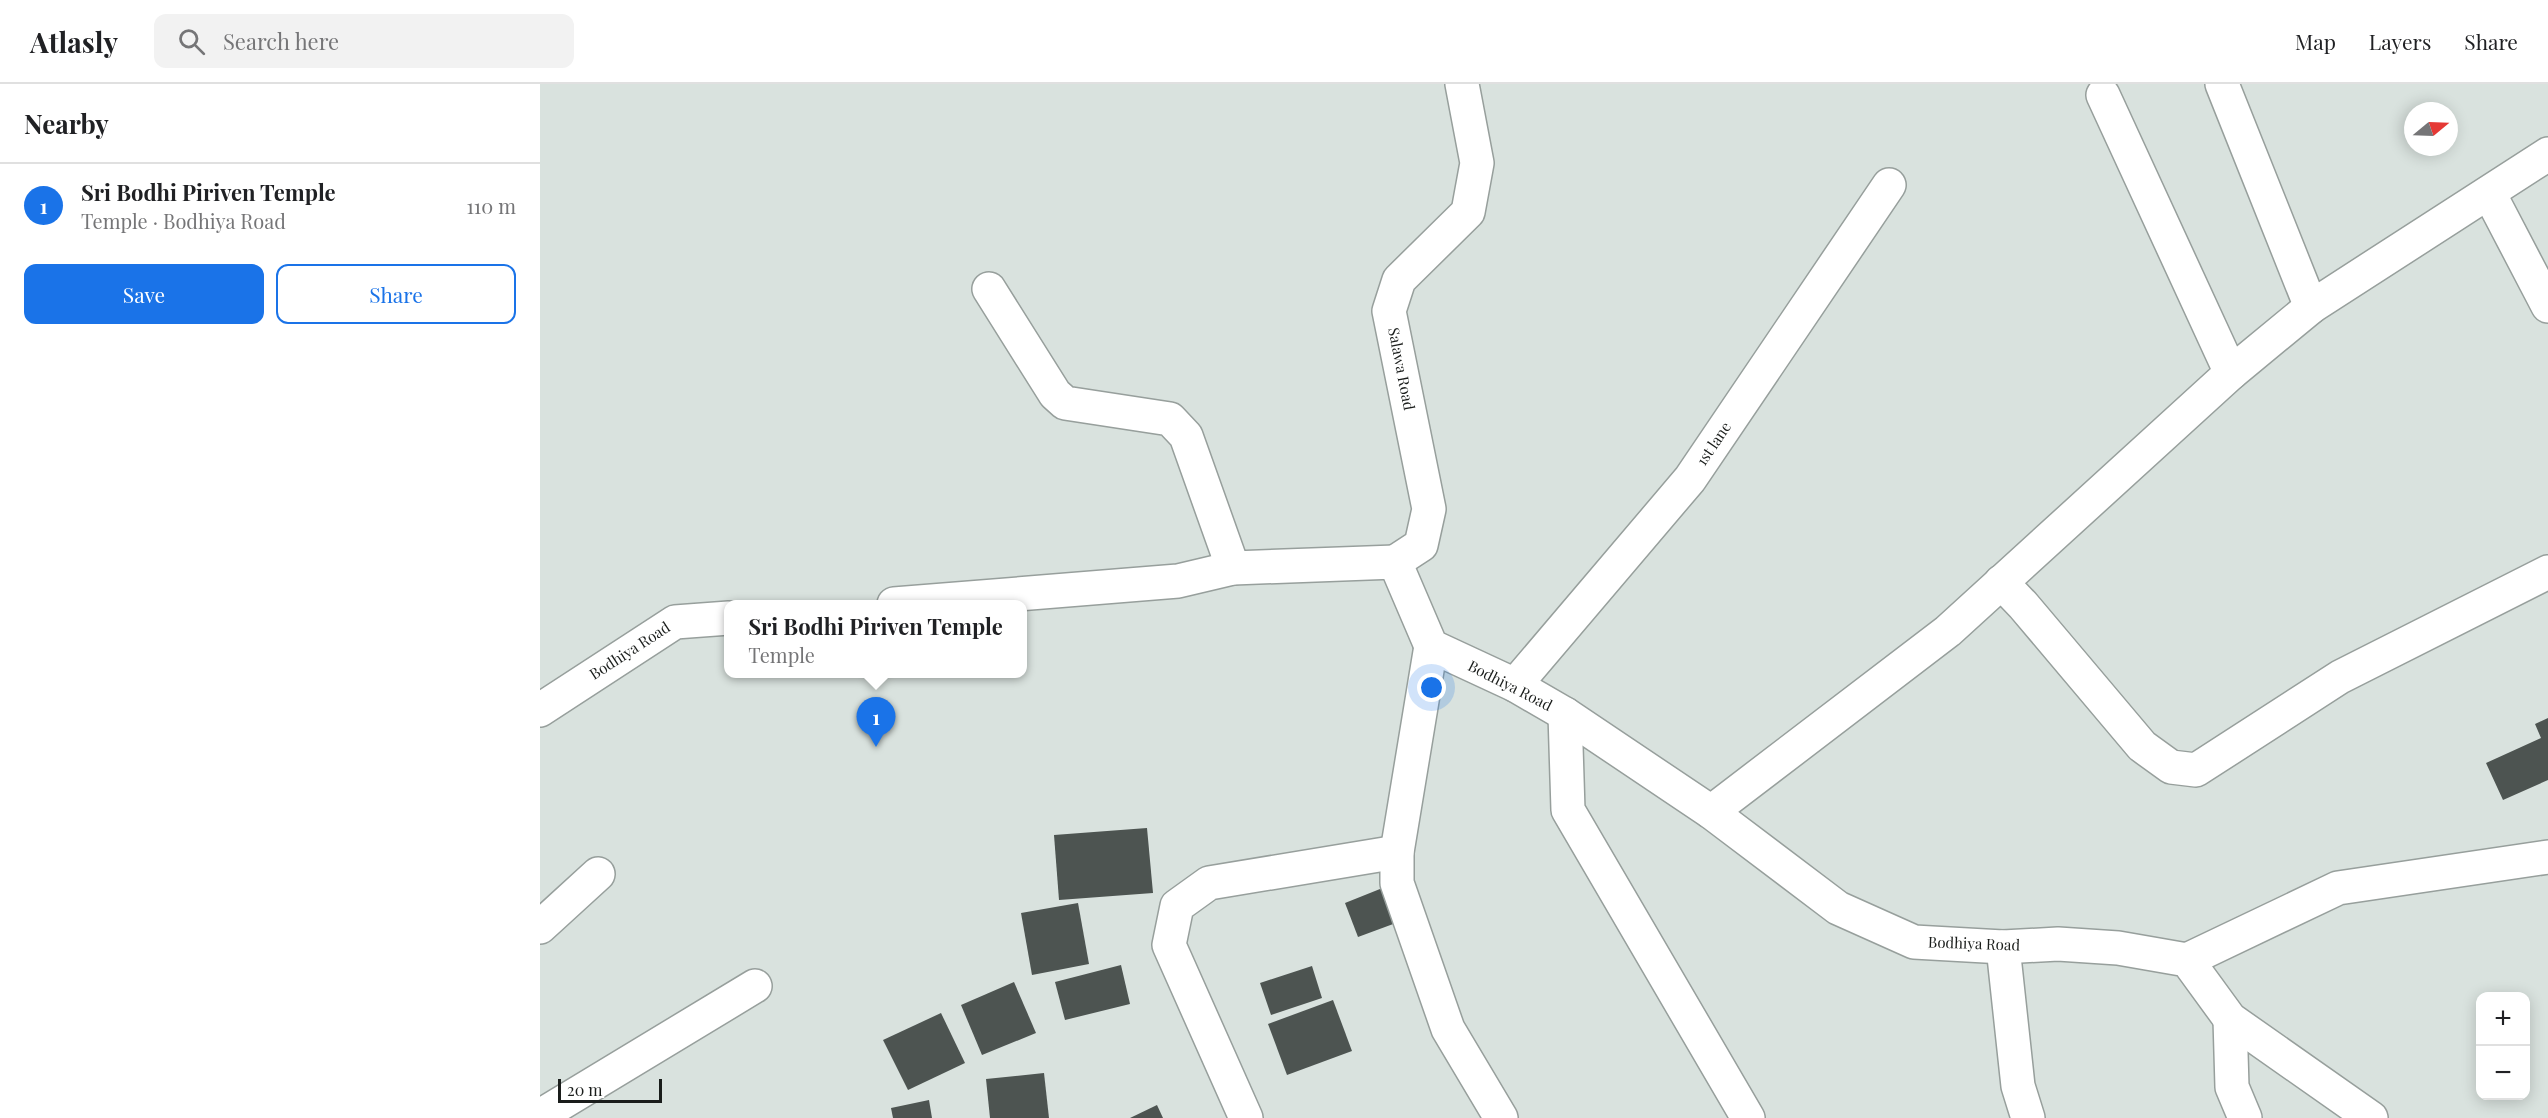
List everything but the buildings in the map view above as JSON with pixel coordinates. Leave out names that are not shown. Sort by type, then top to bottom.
[{"type":"street","name":"Salawa Road","points":[[1395,562],[1421,545],[1429,509],[1389,311],[1399,280],[1468,212],[1477,163],[1462,84]]},
{"type":"street","points":[[2222,84],[2311,307]]},
{"type":"street","points":[[2103,95],[2231,373]]},
{"type":"street","points":[[1711,812],[1948,631],[2231,373],[2311,307],[2548,154]]},
{"type":"street","name":"1st lane","points":[[1515,685],[1690,479],[1889,185]]},
{"type":"street","points":[[2489,194],[2548,306]]},
{"type":"street","points":[[988,289],[1055,394],[1065,403],[1170,419],[1186,436],[1233,568]]},
{"type":"street","points":[[943,600],[1178,581],[1233,568],[1395,562],[1431,646],[1397,852],[1397,883],[1449,1029],[1501,1118]]},
{"type":"street","points":[[2001,582],[2024,605],[2142,746],[2171,767],[2196,770],[2340,677],[2548,572]]},
{"type":"street","name":"Bodhiya Road","points":[[540,710],[675,622],[724,618]]},
{"type":"street","name":"Bodhiya Road","points":[[1431,646],[1515,685],[1565,714],[1711,812],[1838,908],[1914,942],[2003,947],[2058,944],[2118,948],[2187,960]]},
{"type":"street","points":[[1565,714],[1568,810],[1748,1118]]},
{"type":"street","points":[[1246,1118],[1169,945],[1178,906],[1209,883],[1397,852]]},
{"type":"street","points":[[2371,1118],[2230,1019],[2187,960],[2338,888],[2548,857]]},
{"type":"street","points":[[540,927],[598,874]]},
{"type":"street","points":[[2003,947],[2018,1086],[2028,1118]]},
{"type":"street","points":[[540,1116],[755,986]]},
{"type":"street","points":[[2230,1019],[2232,1087],[2245,1118]]},
{"type":"place","name":"Sri Bodhi Piriven Temple","points":[[876,747]]}]
